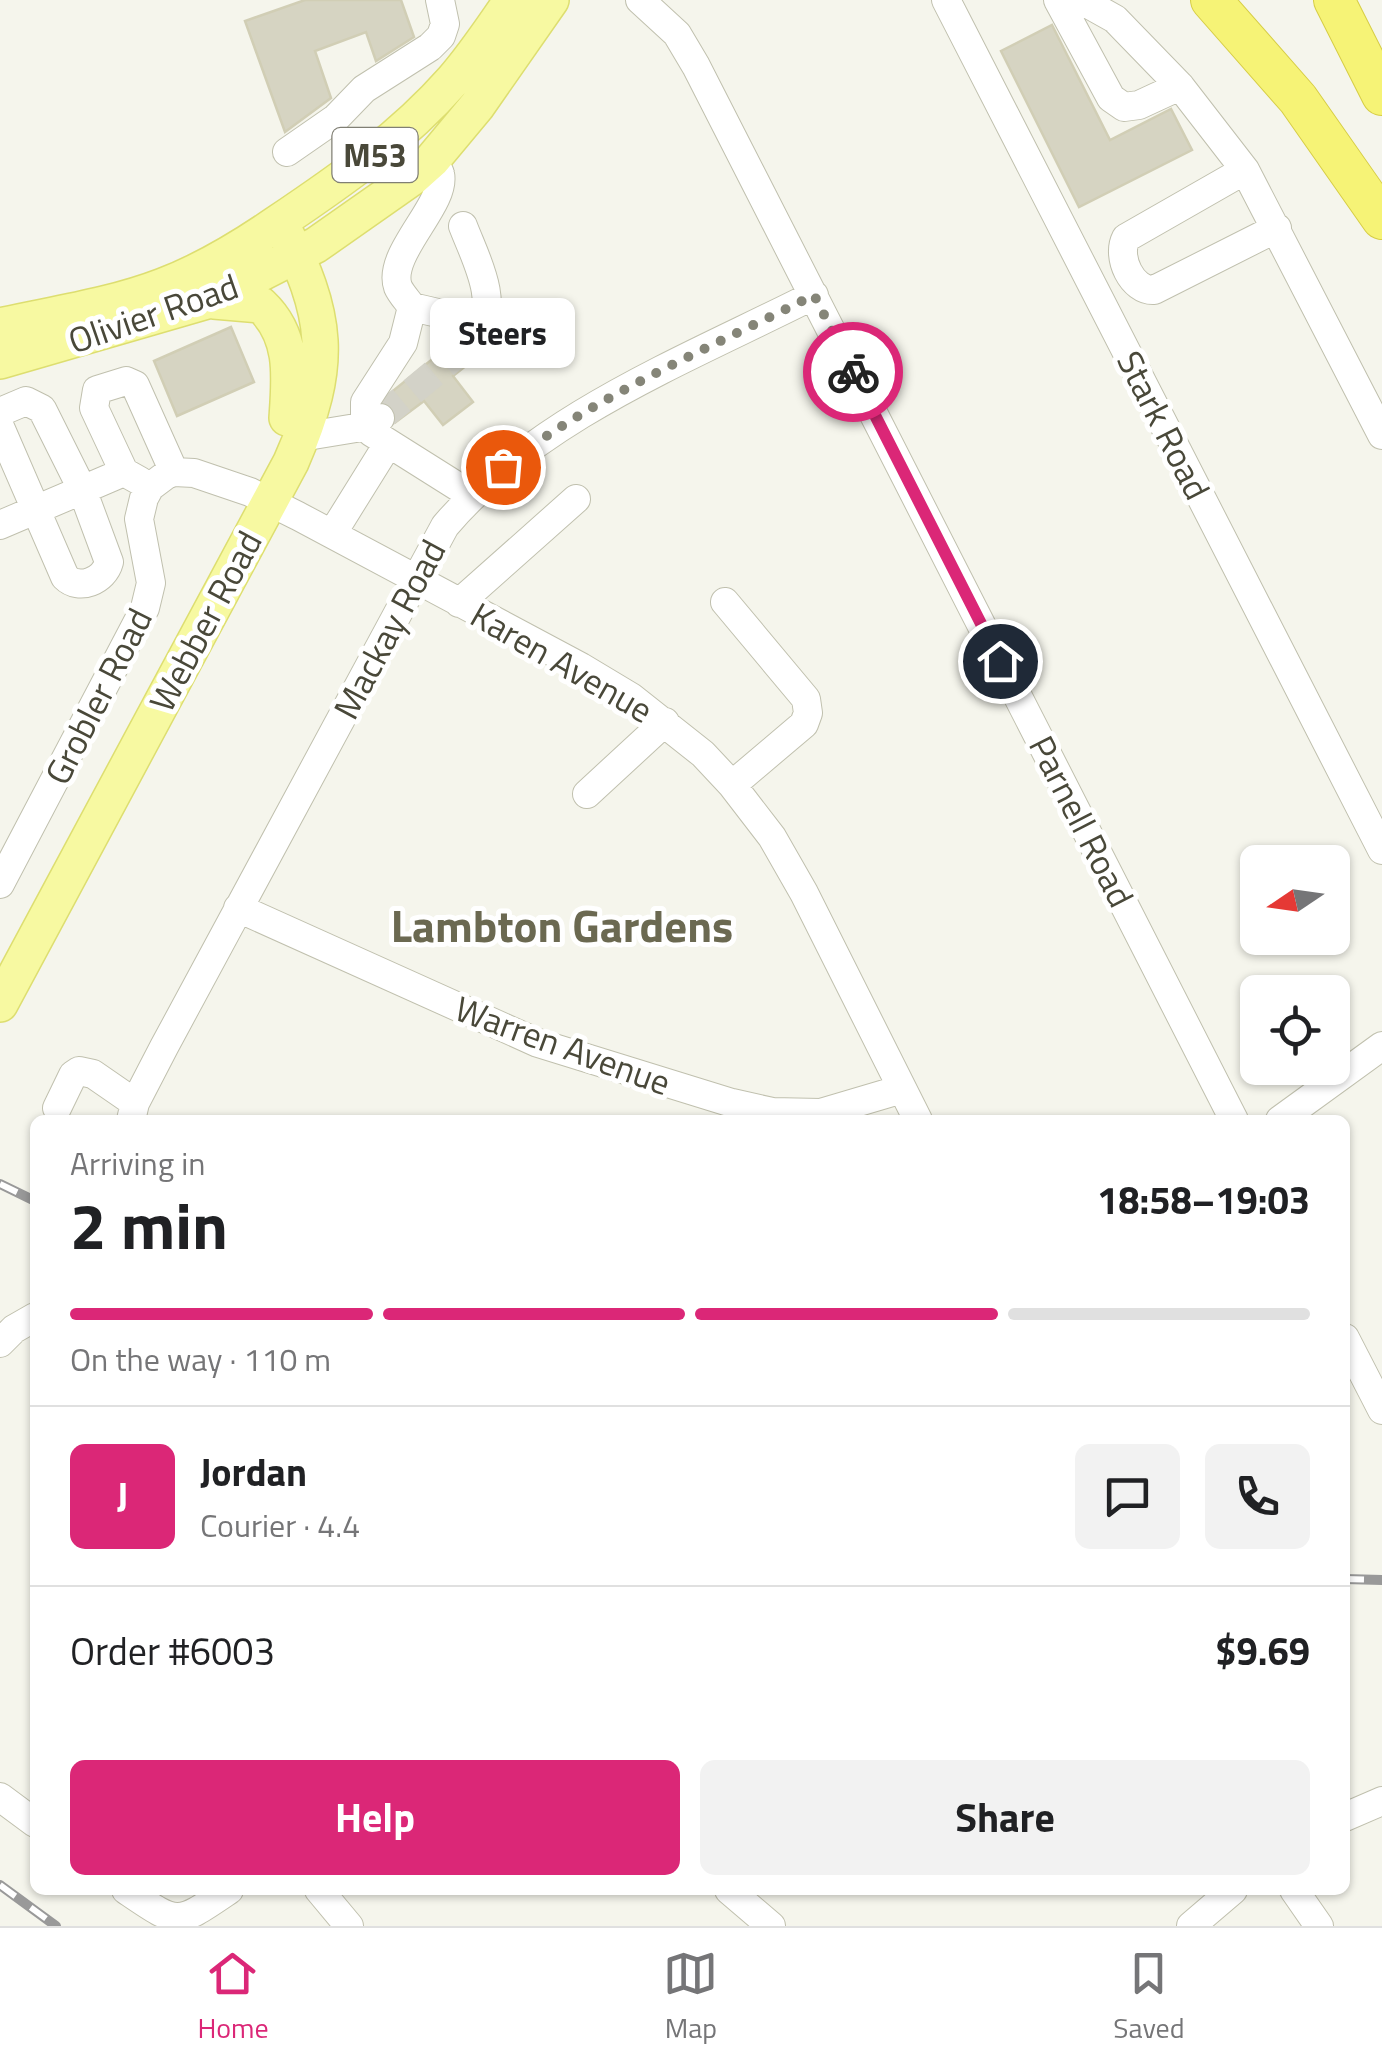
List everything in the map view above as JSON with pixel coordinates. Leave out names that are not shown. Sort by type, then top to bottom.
[{"type":"highway","points":[[1211,0],[1298,99],[1382,219]]},
{"type":"highway","points":[[1334,0],[1382,94]]},
{"type":"main road","name":"Olivier Road","points":[[0,326],[121,300],[166,286],[271,228],[330,190],[424,110],[472,57],[512,0]]},
{"type":"main road","name":"Olivier Road","points":[[0,362],[206,301],[288,261],[413,177],[432,160],[478,106],[551,0]]},
{"type":"main road","name":"Webber Road","points":[[0,1004],[294,427],[300,350],[286,282],[288,261],[271,228]]},
{"type":"main road","points":[[206,301],[261,305],[278,325],[289,360],[294,427]]},
{"type":"main road","name":"Webber Road","points":[[0,961],[259,497]]},
{"type":"street","points":[[287,152],[336,118],[364,89],[430,47],[441,36],[445,24],[440,0]]},
{"type":"street","name":"Parnell Road","points":[[640,0],[686,48],[1231,1115]]},
{"type":"street","name":"Stark Road","points":[[946,0],[1382,850]]},
{"type":"street","points":[[1058,0],[1111,98],[1124,107],[1139,105],[1180,86]]},
{"type":"street","points":[[1082,0],[1115,20],[1180,86],[1245,170],[1382,435]]},
{"type":"street","points":[[432,160],[440,174],[438,190],[400,262],[398,288],[412,307],[482,330],[487,296],[462,226]]},
{"type":"street","points":[[1245,170],[1126,238],[1123,258],[1135,284],[1144,290],[1154,290],[1277,228]]},
{"type":"street","name":"Mackay Road","points":[[133,1112],[238,908],[445,526],[471,495],[503,467],[559,428],[814,295]]},
{"type":"street","points":[[412,307],[403,342],[364,402],[384,435],[471,495]]},
{"type":"street","points":[[124,472],[94,408],[94,398],[97,390],[126,380],[134,385],[162,479]]},
{"type":"street","points":[[0,412],[26,401],[42,408],[82,489],[109,562],[101,576],[80,586],[65,577],[0,428]]},
{"type":"street","points":[[294,427],[384,435]]},
{"type":"street","points":[[341,539],[384,435]]},
{"type":"street","points":[[0,524],[124,472],[162,479],[211,477],[259,497]]},
{"type":"street","name":"Grobler Road","points":[[0,884],[146,608],[150,573],[139,519],[162,479]]},
{"type":"street","name":"Karen Avenue","points":[[259,497],[581,666],[665,722],[703,754],[732,785],[786,861],[915,1115]]},
{"type":"street","points":[[459,603],[576,499]]},
{"type":"street","points":[[726,602],[806,699],[808,712],[804,724],[732,785]]},
{"type":"street","points":[[587,794],[665,722]]},
{"type":"street","name":"Warren Avenue","points":[[238,908],[538,1043],[732,1103],[772,1112],[821,1112],[902,1089]]},
{"type":"street","points":[[1287,1115],[1382,1046]]},
{"type":"street","points":[[57,1108],[73,1075],[79,1071],[93,1074],[133,1112]]},
{"type":"street","points":[[0,1344],[30,1320]]},
{"type":"street","points":[[1350,1348],[1382,1410]]},
{"type":"street","points":[[0,1797],[30,1819]]},
{"type":"street","points":[[1350,1815],[1382,1801]]},
{"type":"street","points":[[132,1895],[158,1915],[174,1920],[190,1917],[222,1895]]},
{"type":"street","points":[[323,1895],[350,1926]]},
{"type":"street","points":[[735,1895],[771,1926]]},
{"type":"street","points":[[1191,1926],[1227,1895]]},
{"type":"street","points":[[1297,1895],[1319,1926]]},
{"type":"building","points":[[305,0],[401,0],[414,37],[376,61],[366,32],[315,51],[331,98],[285,132],[245,21]]},
{"type":"building","points":[[1052,25],[1110,140],[1171,109],[1192,150],[1079,207],[1001,51]]},
{"type":"building","points":[[231,327],[254,382],[177,416],[154,361]]},
{"type":"building","points":[[461,336],[464,348],[481,354],[453,376],[473,402],[443,425],[424,401],[396,422],[395,409],[386,402],[394,390]]},
{"type":"tunnel","points":[[380,418],[478,337]]},
{"type":"railway","points":[[0,1184],[30,1199]]},
{"type":"railway","points":[[1350,1579],[1382,1580]]},
{"type":"railway","points":[[0,1885],[56,1926]]},
{"type":"way so far","points":[[503,467],[532,444],[608,400],[814,295],[853,372]]},
{"type":"place","name":"Steers","points":[[503,467]]},
{"type":"district","name":"Lambton Gardens","points":[[562,925]]},
{"type":"route","points":[[853,372],[1000,661]]}]
